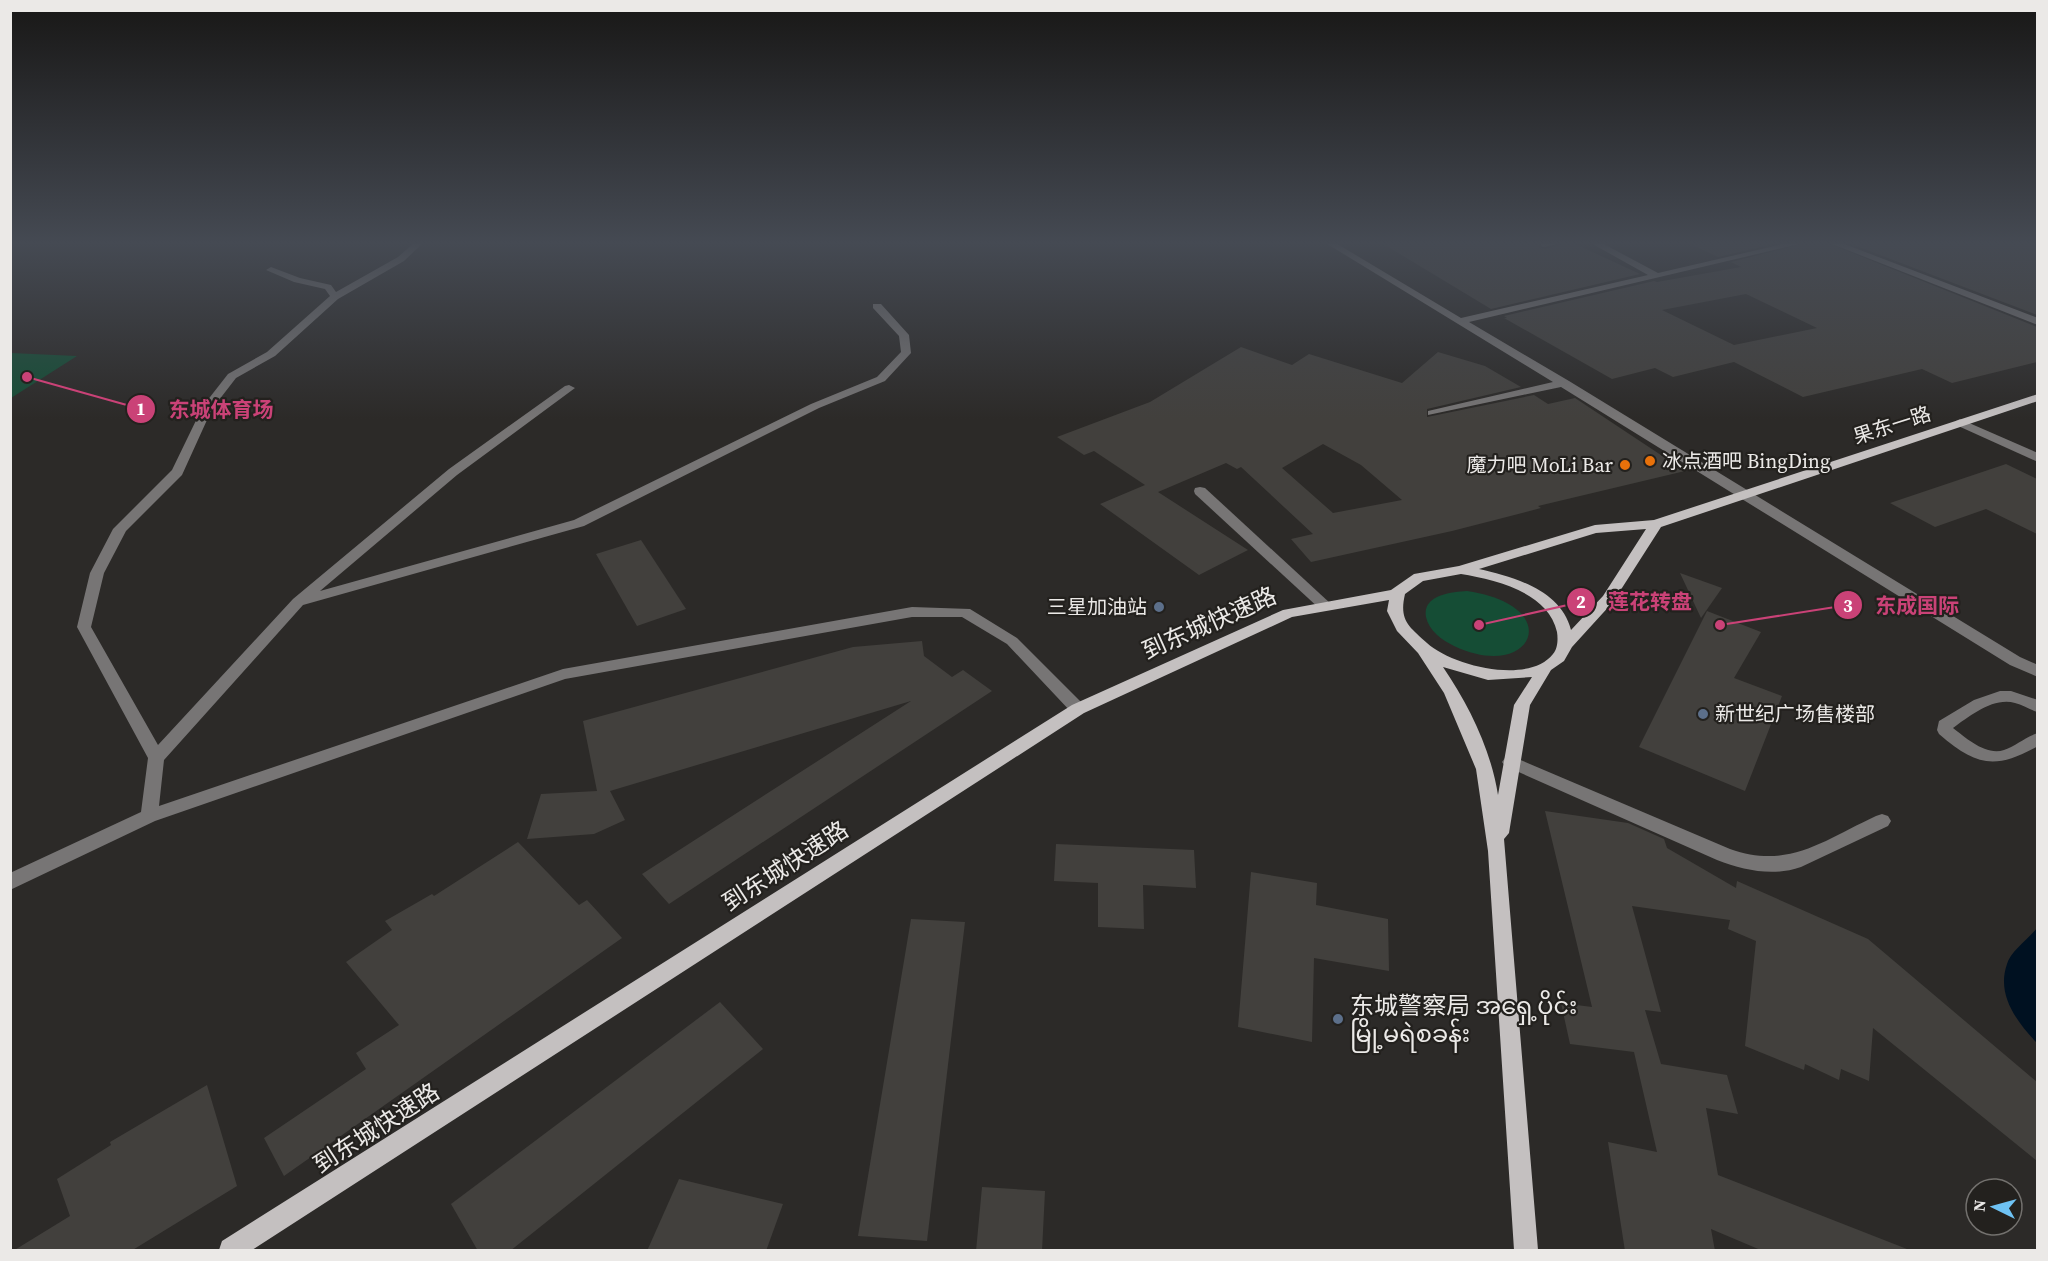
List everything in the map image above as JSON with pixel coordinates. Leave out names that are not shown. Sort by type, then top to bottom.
[{"type":"main road","name":"果东一路","points":[[1461,570],[1595,529],[1656,524],[2037,398]]},
{"type":"main road","points":[[1566,645],[1565,627],[1554,610],[1536,595],[1496,576],[1461,570],[1436,571],[1416,577],[1401,588],[1394,602],[1395,618],[1406,636],[1426,653],[1452,666],[1483,674],[1513,676],[1539,671],[1557,660],[1566,645],[1608,599],[1656,524]]},
{"type":"main road","name":"到东城快速路","points":[[231,1251],[1078,709],[1288,613],[1397,594]]},
{"type":"main road","points":[[1426,653],[1452,692],[1485,769],[1497,850],[1526,1251]]},
{"type":"main road","points":[[1497,850],[1522,705],[1547,666]]},
{"type":"street","points":[[156,758],[84,627],[97,573],[120,529],[178,472],[207,408],[232,376],[271,354],[331,301]]},
{"type":"street","points":[[1428,301],[2037,672]]},
{"type":"street","points":[[1462,321],[1549,301]]},
{"type":"street","points":[[1983,301],[2037,322]]},
{"type":"street","points":[[298,602],[579,523],[815,406],[881,379],[906,353],[904,335],[877,306]]},
{"type":"street","points":[[1432,413],[1565,383]]},
{"type":"street","points":[[149,816],[156,758],[298,602],[453,472],[570,387]]},
{"type":"street","points":[[1960,423],[2037,458]]},
{"type":"street","points":[[1200,491],[1326,607]]},
{"type":"street","points":[[10,882],[149,816],[563,674],[912,612],[965,612],[1012,641],[1078,709]]},
{"type":"street","points":[[2037,707],[2016,695],[1998,694],[1945,725],[1945,730],[1950,735],[1987,756],[1998,757],[2037,739]]},
{"type":"street","points":[[1511,762],[1577,794],[1668,829],[1715,852],[1750,864],[1789,864],[1882,821]]},
{"type":"green space","points":[[11,353],[77,356],[11,398]]},
{"type":"green space","points":[[1467,591],[1499,599],[1519,611],[1528,625],[1528,638],[1519,649],[1503,655],[1481,655],[1454,646],[1433,631],[1426,617],[1428,604],[1439,596]]},
{"type":"water","points":[[2037,928],[2037,1043],[2022,1026],[2010,1007],[2006,997],[2004,975],[2009,959]]},
{"type":"building","points":[[1477,301],[1526,301],[1491,309]]},
{"type":"building","points":[[1569,301],[1710,301],[1662,310],[1734,345],[1817,328],[1760,301],[1972,301],[2037,327],[2037,362],[1952,383],[1922,369],[1803,397],[1734,362],[1673,377],[1655,368],[1612,379],[1504,316]]},
{"type":"building","points":[[2000,301],[2037,301],[2037,315]]},
{"type":"building","points":[[1241,347],[1292,365],[1309,354],[1402,383],[1438,352],[1485,366],[1521,387],[1427,409],[1427,417],[1534,395],[1548,404],[1575,398],[1685,471],[1538,506],[1541,508],[1452,531],[1311,562],[1291,539],[1313,534],[1241,467],[1237,469],[1226,463],[1158,492],[1248,550],[1199,575],[1100,504],[1145,485],[1094,451],[1084,455],[1057,437],[1150,402]],"holes":[[[1323,444],[1361,465],[1402,500],[1333,513],[1282,468]]]},
{"type":"building","points":[[2006,464],[2037,479],[2037,534],[1986,509],[1935,527],[1890,503]]},
{"type":"building","points":[[641,540],[686,609],[637,626],[596,554]]},
{"type":"building","points":[[1680,573],[1722,588],[1701,618]]},
{"type":"building","points":[[1707,611],[1761,632],[1734,678],[1782,696],[1745,791],[1639,747]]},
{"type":"building","points":[[922,641],[924,656],[952,677],[963,670],[992,691],[669,904],[642,874],[911,701],[610,791],[625,820],[594,834],[527,839],[541,794],[597,791],[583,721],[853,647]]},
{"type":"building","points":[[1545,811],[1628,823],[1664,839],[1667,848],[1736,888],[1737,881],[1868,939],[2037,1082],[2037,1161],[1873,1028],[1869,1081],[1841,1069],[1839,1080],[1805,1064],[1804,1070],[1745,1046],[1756,941],[1728,929],[1730,920],[1632,906],[1661,1012],[1645,1010],[1661,1064],[1727,1075],[1738,1114],[1706,1108],[1718,1175],[1907,1249],[1763,1251],[1711,1229],[1715,1251],[1625,1251],[1608,1142],[1657,1152],[1634,1052],[1570,1044],[1561,1003],[1592,1007]]},
{"type":"building","points":[[518,842],[579,905],[587,900],[622,938],[284,1176],[264,1138],[366,1069],[356,1053],[399,1025],[346,962],[392,930],[385,921],[432,894],[434,896]]},
{"type":"building","points":[[1056,844],[1194,850],[1196,888],[1143,885],[1144,929],[1098,927],[1098,883],[1054,881]]},
{"type":"building","points":[[1251,872],[1317,883],[1316,905],[1388,919],[1389,971],[1314,958],[1312,1042],[1238,1027]]},
{"type":"building","points":[[911,919],[965,922],[927,1241],[858,1236]]},
{"type":"building","points":[[720,1002],[763,1049],[510,1251],[478,1251],[451,1204]]},
{"type":"building","points":[[207,1085],[237,1186],[131,1251],[13,1251],[70,1216],[57,1179],[111,1145],[110,1142]]},
{"type":"building","points":[[679,1179],[783,1204],[766,1251],[647,1251]]},
{"type":"building","points":[[982,1187],[1045,1191],[1042,1251],[976,1251]]},
{"type":"place","name":"东城体育场","points":[[27,377]]},
{"type":"place","name":"冰点酒吧 BingDing","points":[[1650,461]]},
{"type":"place","name":"魔力吧 MoLi Bar","points":[[1625,465]]},
{"type":"place","name":"三星加油站","points":[[1159,607]]},
{"type":"place","name":"莲花转盘","points":[[1479,625]]},
{"type":"place","name":"东成国际","points":[[1720,625]]},
{"type":"place","name":"新世纪广场售楼部","points":[[1703,714]]},
{"type":"place","name":"东城警察局 အရှေ့ပိုင်း မြို့မရဲစခန်း","points":[[1338,1019]]}]
